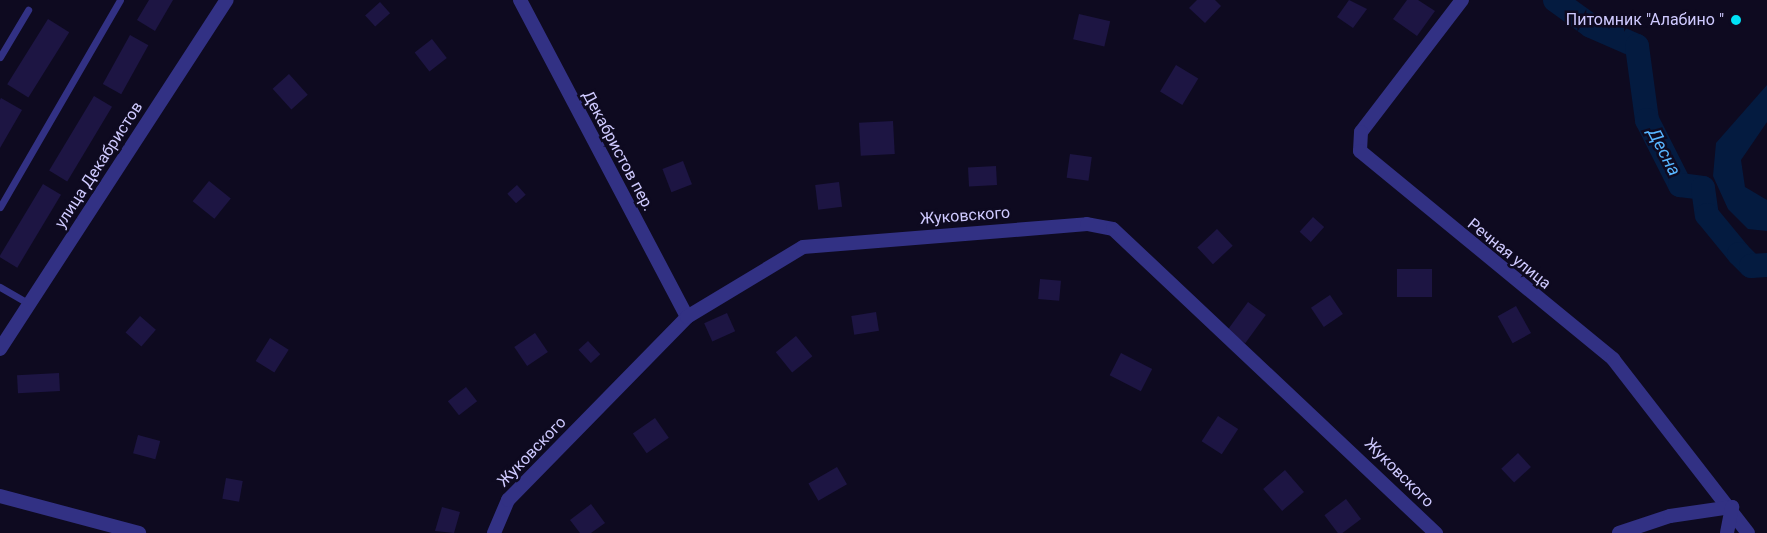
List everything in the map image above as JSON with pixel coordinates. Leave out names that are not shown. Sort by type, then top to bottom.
[{"type":"street","name":"улица Декабристов","points":[[0,349],[226,0]]},
{"type":"street","name":"Декабристов пер.","points":[[520,0],[687,317]]},
{"type":"street","name":"Речная улица","points":[[1462,0],[1361,132],[1360,151],[1612,359],[1732,507],[1748,533]]},
{"type":"street","name":"Жуковского","points":[[494,533],[508,500],[687,317],[803,247],[1087,224],[1113,229],[1436,533]]},
{"type":"street","points":[[0,496],[138,533]]},
{"type":"street","points":[[1619,533],[1670,516],[1732,507],[1727,533]]},
{"type":"lane","points":[[0,207],[120,0]]},
{"type":"lane","points":[[0,57],[28,10]]},
{"type":"lane","points":[[0,287],[29,304]]},
{"type":"water","points":[[1767,85],[1767,122],[1741,160],[1745,187],[1767,200],[1767,231],[1748,229],[1728,209],[1713,176],[1716,143]]},
{"type":"building","points":[[149,0],[173,0],[155,31],[137,20]]},
{"type":"building","points":[[1197,0],[1215,0],[1221,6],[1205,23],[1189,8]]},
{"type":"building","points":[[1349,0],[1367,9],[1353,28],[1337,17]]},
{"type":"building","points":[[1407,0],[1418,0],[1435,11],[1417,36],[1393,19]]},
{"type":"building","points":[[380,2],[390,13],[375,27],[365,15]]},
{"type":"building","points":[[1079,14],[1110,21],[1104,47],[1073,39]]},
{"type":"building","points":[[48,19],[69,32],[28,98],[7,84]]},
{"type":"building","points":[[130,35],[148,45],[121,94],[103,84]]},
{"type":"building","points":[[432,39],[447,58],[429,71],[415,53]]},
{"type":"building","points":[[1176,65],[1198,78],[1182,105],[1160,92]]},
{"type":"building","points":[[289,74],[308,95],[291,110],[273,89]]},
{"type":"building","points":[[94,96],[112,107],[67,181],[49,171]]},
{"type":"building","points":[[1,98],[22,110],[0,148],[0,100]]},
{"type":"building","points":[[893,121],[895,154],[861,156],[859,123]]},
{"type":"building","points":[[1070,154],[1092,157],[1088,181],[1067,178]]},
{"type":"building","points":[[683,161],[692,184],[671,192],[662,169]]},
{"type":"building","points":[[996,166],[997,185],[969,186],[968,167]]},
{"type":"building","points":[[209,181],[231,199],[214,219],[193,201]]},
{"type":"building","points":[[839,182],[842,207],[818,210],[815,185]]},
{"type":"building","points":[[43,184],[61,195],[17,268],[0,256]]},
{"type":"building","points":[[517,185],[526,195],[516,203],[507,194]]},
{"type":"building","points":[[1313,217],[1324,227],[1311,242],[1300,232]]},
{"type":"building","points":[[1217,229],[1233,246],[1213,264],[1197,247]]},
{"type":"building","points":[[1397,269],[1432,269],[1432,297],[1397,297]]},
{"type":"building","points":[[1040,279],[1061,281],[1059,301],[1038,299]]},
{"type":"building","points":[[1330,295],[1343,314],[1324,327],[1311,308]]},
{"type":"building","points":[[1248,302],[1266,315],[1245,343],[1227,330]]},
{"type":"building","points":[[1516,306],[1531,333],[1513,343],[1498,316]]},
{"type":"building","points":[[876,312],[879,331],[854,335],[851,316]]},
{"type":"building","points":[[727,313],[735,331],[712,341],[704,323]]},
{"type":"building","points":[[140,316],[156,330],[141,346],[126,333]]},
{"type":"building","points":[[535,333],[548,352],[527,366],[514,347]]},
{"type":"building","points":[[796,336],[812,356],[792,373],[776,352]]},
{"type":"building","points":[[270,338],[289,350],[274,373],[256,361]]},
{"type":"building","points":[[588,341],[600,354],[591,363],[578,350]]},
{"type":"building","points":[[1121,353],[1152,369],[1141,391],[1110,375]]},
{"type":"building","points":[[59,373],[60,391],[18,393],[17,375]]},
{"type":"building","points":[[466,387],[477,401],[459,415],[448,401]]},
{"type":"building","points":[[1218,416],[1238,429],[1222,454],[1202,441]]},
{"type":"building","points":[[655,418],[669,438],[647,453],[633,433]]},
{"type":"building","points":[[138,435],[160,441],[155,459],[133,453]]},
{"type":"building","points":[[1518,453],[1531,467],[1514,483],[1501,469]]},
{"type":"building","points":[[837,467],[847,484],[818,501],[808,483]]},
{"type":"building","points":[[1285,470],[1304,492],[1282,511],[1263,489]]},
{"type":"building","points":[[226,478],[243,481],[239,502],[222,499]]},
{"type":"building","points":[[1346,499],[1361,519],[1342,533],[1338,533],[1324,515]]},
{"type":"building","points":[[591,504],[605,523],[591,533],[580,533],[570,520]]},
{"type":"building","points":[[442,507],[460,512],[454,533],[435,531]]},
{"type":"waterway","name":"Десна","points":[[1555,0],[1591,26],[1637,46],[1647,120],[1680,185],[1703,188],[1707,215],[1739,254],[1751,266],[1767,265]]},
{"type":"place","name":"Питомник \"Алабино \"","points":[[1736,20]]}]
